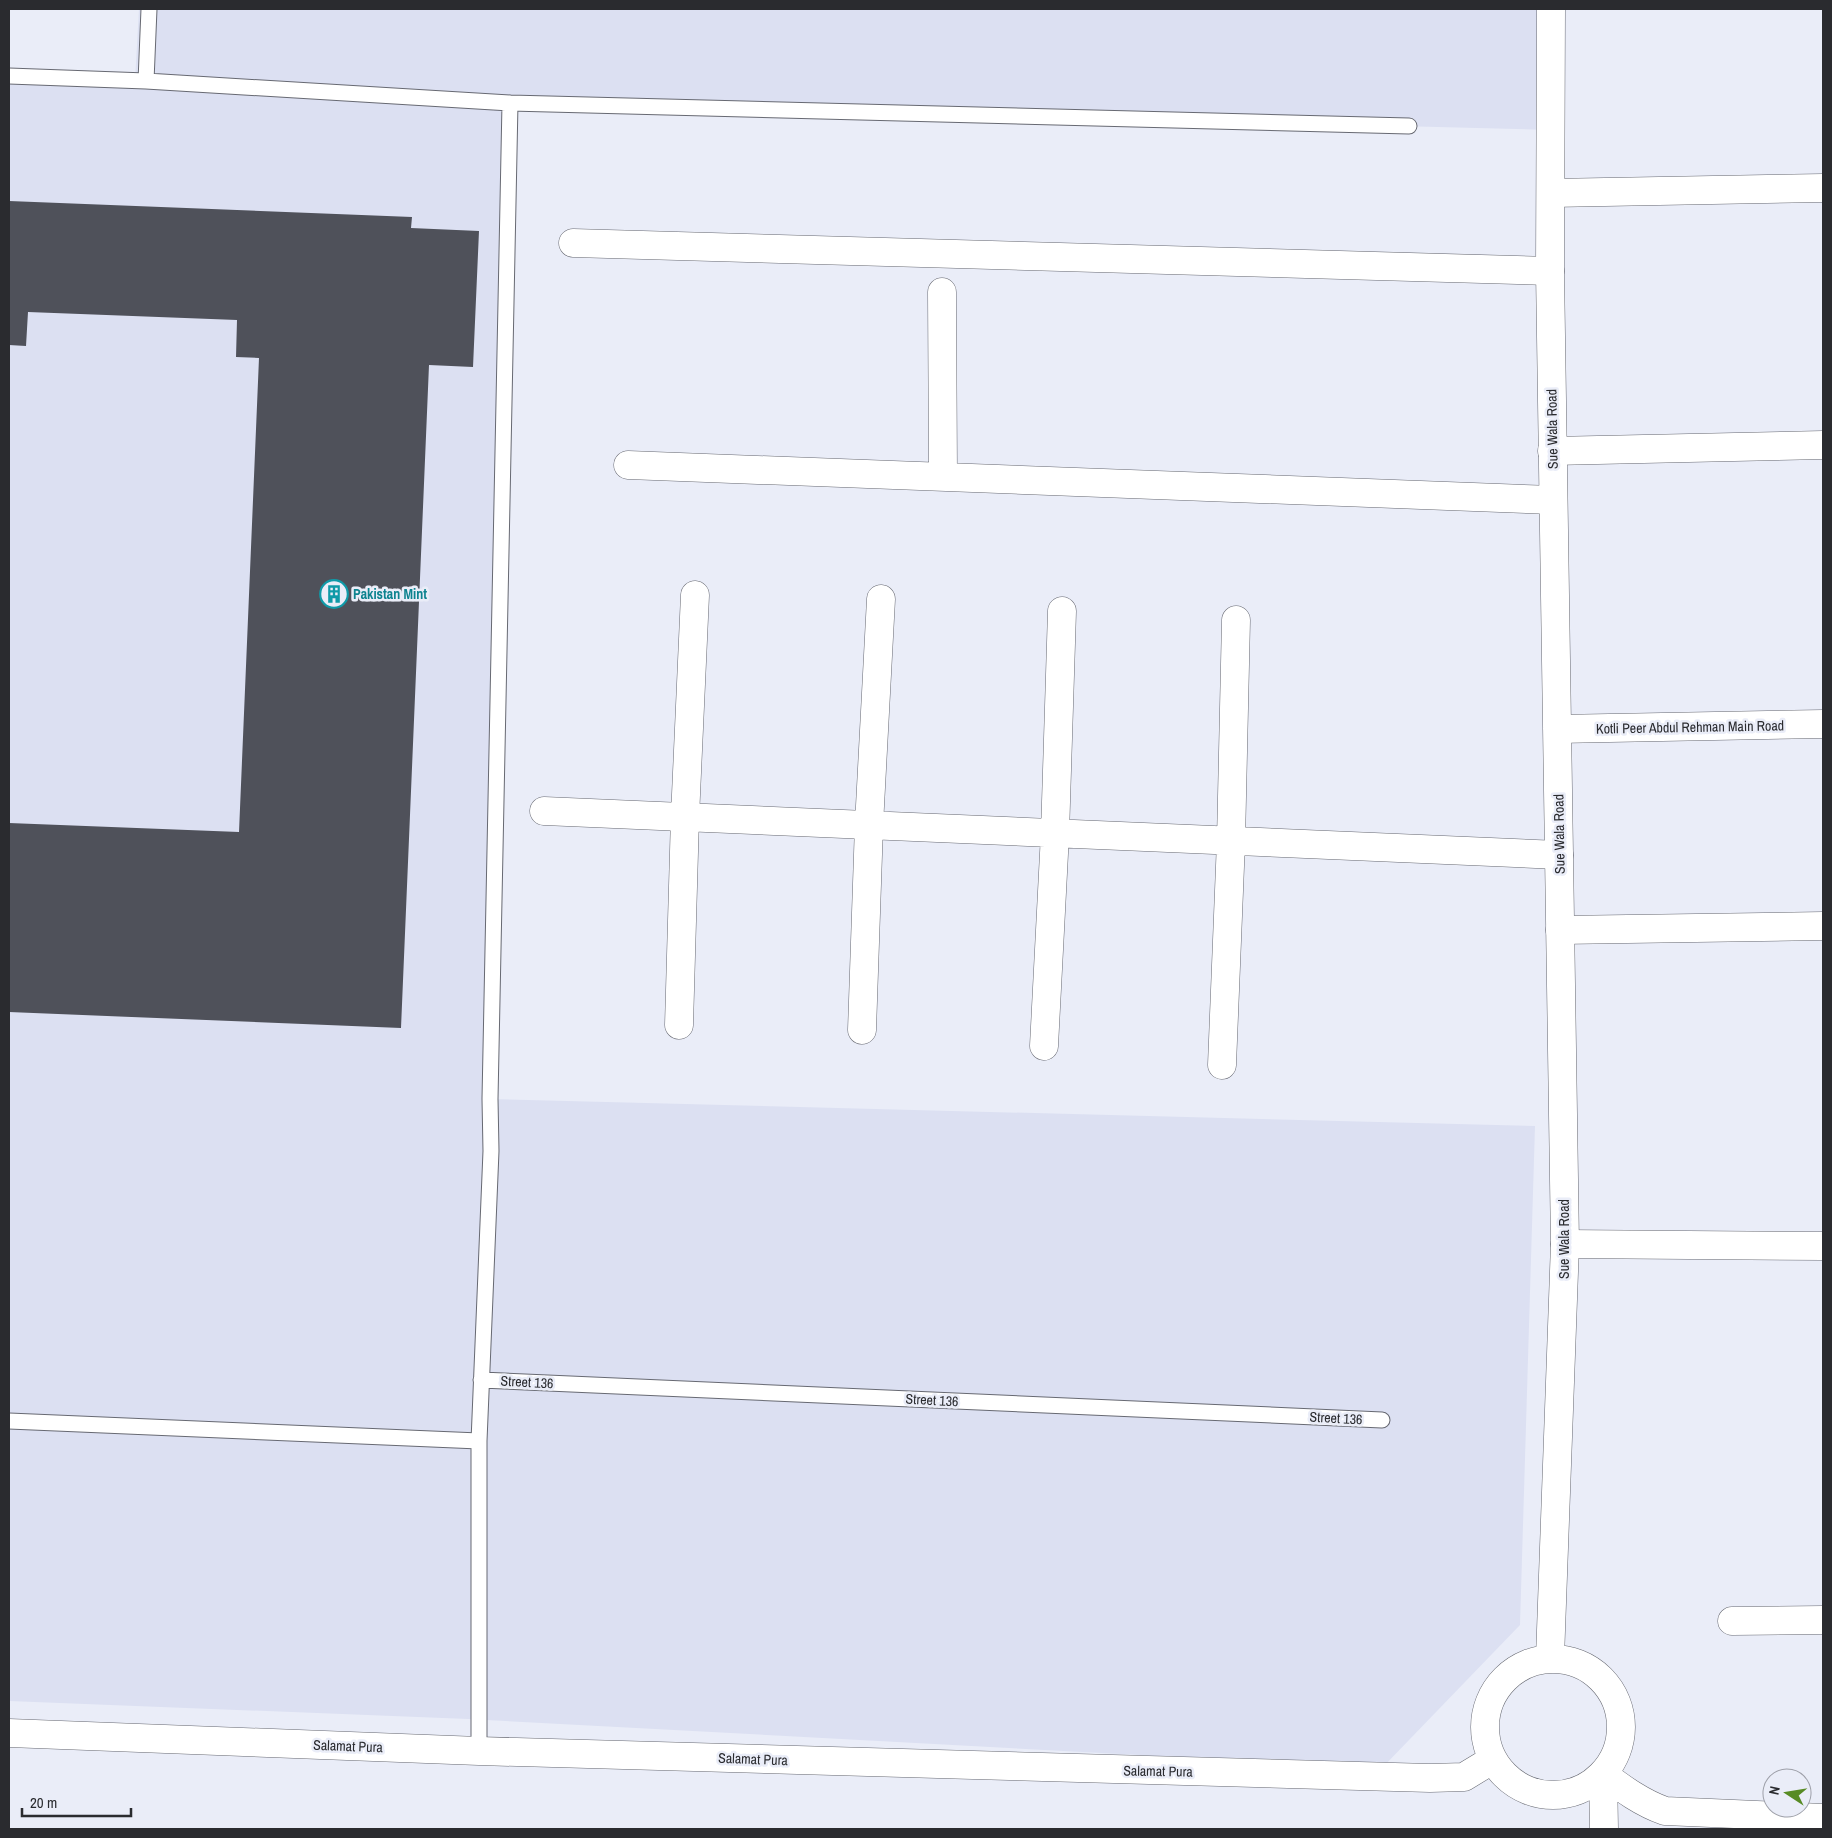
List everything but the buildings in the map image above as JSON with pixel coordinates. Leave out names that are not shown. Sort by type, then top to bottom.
[{"type":"street","name":"Sue Wala Road","points":[[1550,1658],[1565,1244],[1552,451],[1550,271],[1551,9]]},
{"type":"street","points":[[1551,194],[1823,188]]},
{"type":"street","points":[[573,243],[1550,271]]},
{"type":"street","points":[[942,292],[943,477]]},
{"type":"street","points":[[1552,451],[1823,445]]},
{"type":"street","points":[[628,465],[1553,500]]},
{"type":"street","points":[[679,1025],[685,818],[695,595]]},
{"type":"street","points":[[862,1030],[869,825],[881,599]]},
{"type":"street","points":[[1044,1046],[1055,834],[1062,612]]},
{"type":"street","points":[[1222,1065],[1231,841],[1236,620]]},
{"type":"street","name":"Kotli Peer Abdul Rehman Main Road","points":[[1557,729],[1823,724]]},
{"type":"street","points":[[544,811],[1559,855]]},
{"type":"street","points":[[1560,930],[1823,926]]},
{"type":"street","points":[[1565,1244],[1823,1246]]},
{"type":"street","points":[[1732,1621],[1823,1620]]},
{"type":"street","points":[[1550,1658],[1577,1662],[1600,1676],[1616,1698],[1622,1725],[1617,1752],[1603,1774],[1581,1790],[1553,1796],[1526,1791],[1504,1775],[1492,1760],[1484,1728],[1489,1702],[1504,1680],[1525,1665],[1550,1658]]},
{"type":"street","name":"Salamat Pura","points":[[9,1733],[479,1751],[1444,1778],[1464,1777],[1492,1760]]},
{"type":"street","points":[[1603,1774],[1631,1795],[1649,1806],[1665,1812],[1823,1818]]},
{"type":"street","points":[[1603,1774],[1604,1829]]},
{"type":"lane","points":[[146,81],[149,9]]},
{"type":"lane","points":[[9,76],[146,81],[510,103],[1409,126]]},
{"type":"lane","points":[[479,1751],[479,1441],[491,1151],[490,1099],[510,103]]},
{"type":"lane","name":"Street 136","points":[[481,1380],[1382,1420]]},
{"type":"lane","points":[[9,1421],[479,1441]]},
{"type":"shaded area","name":"Pakistan Mint","points":[[139,9],[1551,9],[1551,130],[510,103],[490,1099],[1535,1126],[1520,1625],[1382,1768],[468,1719],[9,1701],[9,76],[135,81]]},
{"type":"place","name":"Pakistan Mint","points":[[334,594]]}]
